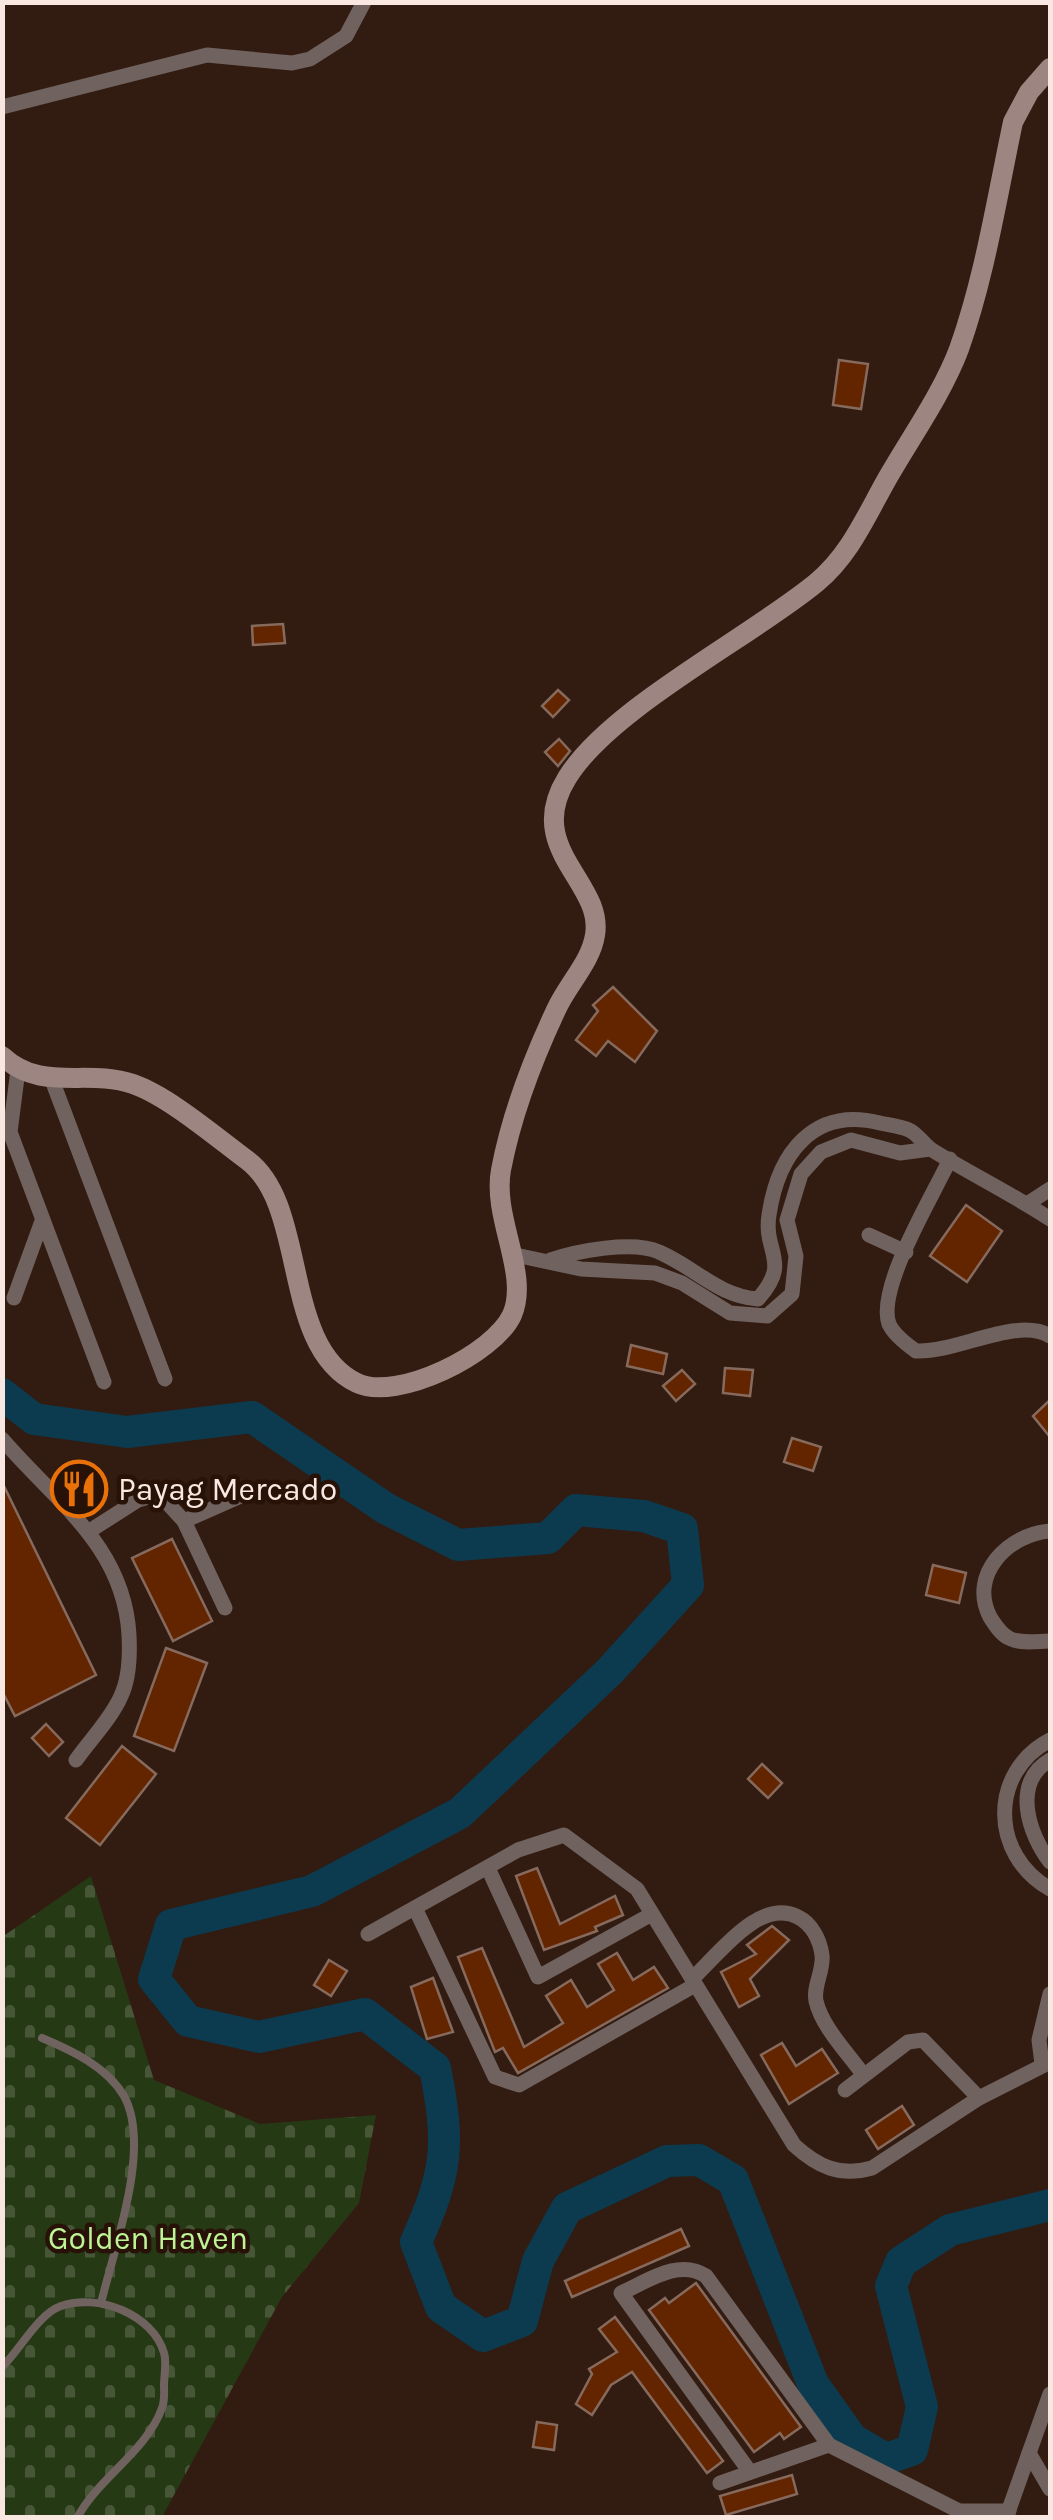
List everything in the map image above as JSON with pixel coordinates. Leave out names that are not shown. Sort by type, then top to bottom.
[{"type":"main road","points":[[10,1063],[52,1080],[112,1079],[136,1085],[254,1164],[275,1199],[312,1326],[331,1360],[359,1384],[396,1389],[408,1386],[495,1338],[516,1304],[511,1254],[498,1198],[508,1140],[556,1008],[590,953],[596,933],[595,915],[556,837],[556,799],[578,763],[627,716],[792,601],[842,558],[958,351],[1013,122],[1029,92],[1050,68]]},
{"type":"street","points":[[2,108],[207,56],[292,63],[310,59],[346,36],[364,2]]},
{"type":"street","points":[[10,1063],[10,1132],[104,1382]]},
{"type":"street","points":[[52,1080],[166,1379]]},
{"type":"street","points":[[550,1260],[582,1248],[655,1250],[732,1297],[758,1299],[774,1280],[777,1259],[768,1218],[785,1159],[805,1136],[830,1122],[857,1117],[910,1130],[930,1149],[1050,1219]]},
{"type":"street","points":[[511,1254],[581,1269],[655,1272],[682,1283],[730,1313],[767,1316],[792,1294],[796,1256],[787,1220],[802,1174],[821,1152],[850,1140],[900,1153],[930,1149]]},
{"type":"street","points":[[950,1158],[906,1252],[887,1304],[890,1325],[916,1351],[939,1352],[1024,1328],[1050,1336]]},
{"type":"street","points":[[1027,1204],[1050,1189]]},
{"type":"street","points":[[14,1298],[42,1221]]},
{"type":"street","points":[[869,1236],[906,1252]]},
{"type":"street","points":[[655,1250],[655,1272]]},
{"type":"street","points":[[2,1438],[66,1509],[91,1530],[114,1566],[128,1608],[130,1653],[121,1696],[76,1760]]},
{"type":"street","points":[[91,1530],[138,1500],[159,1494],[184,1521],[225,1608]]},
{"type":"street","points":[[184,1521],[242,1496]]},
{"type":"street","points":[[1050,1531],[1016,1539],[992,1567],[983,1588],[983,1602],[1005,1635],[1014,1641],[1050,1641]]},
{"type":"street","points":[[1050,1740],[1028,1752],[1005,1796],[1004,1828],[1014,1854],[1050,1889]]},
{"type":"street","points":[[1050,1760],[1042,1764],[1028,1796],[1027,1822],[1034,1841],[1050,1862]]},
{"type":"street","points":[[368,1934],[518,1850],[564,1835],[637,1889],[794,2145],[813,2162],[854,2173],[872,2168],[979,2098],[1046,2063],[1038,2040],[1050,1994]]},
{"type":"street","points":[[488,1868],[538,1977],[652,1914]]},
{"type":"street","points":[[415,1908],[495,2078],[506,2084],[519,2086],[694,1981],[765,1912],[784,1910],[805,1920],[818,1938],[823,1958],[815,1996],[820,2014],[862,2074]]},
{"type":"street","points":[[845,2090],[908,2042],[923,2040],[979,2098]]},
{"type":"street","points":[[750,2472],[621,2293],[680,2267],[706,2276],[829,2444],[959,2511],[1008,2514],[1050,2394]]},
{"type":"street","points":[[720,2483],[829,2444]]},
{"type":"street","points":[[1030,2453],[1050,2489]]},
{"type":"lane","points":[[42,2038],[95,2066],[124,2097],[136,2142],[101,2303]]},
{"type":"lane","points":[[2,2367],[60,2306],[101,2303],[146,2326],[164,2354],[164,2406],[136,2449],[87,2499],[77,2518]]},
{"type":"green space","name":"Golden Haven","points":[[91,1876],[154,2080],[260,2124],[376,2115],[359,2203],[282,2297],[162,2517],[3,2517],[2,1937]]},
{"type":"building","points":[[839,360],[868,364],[861,409],[833,405]]},
{"type":"building","points":[[283,624],[285,643],[253,645],[252,626]]},
{"type":"building","points":[[558,690],[569,700],[553,717],[542,706]]},
{"type":"building","points":[[559,739],[570,751],[558,766],[545,752]]},
{"type":"building","points":[[613,987],[657,1031],[635,1062],[608,1041],[596,1056],[576,1040],[598,1011],[593,1005]]},
{"type":"building","points":[[966,1205],[1002,1231],[967,1282],[930,1256]]},
{"type":"building","points":[[631,1345],[667,1354],[663,1374],[627,1366]]},
{"type":"building","points":[[725,1368],[753,1370],[750,1396],[723,1393]]},
{"type":"building","points":[[682,1370],[695,1384],[676,1401],[663,1386]]},
{"type":"building","points":[[1050,1400],[1050,1437],[1033,1416]]},
{"type":"building","points":[[792,1438],[821,1447],[813,1471],[784,1462]]},
{"type":"building","name":"Payag Mercado","points":[[71,1463],[104,1500],[88,1514],[55,1478]]},
{"type":"building","points":[[2,1482],[96,1675],[15,1716],[2,1691]]},
{"type":"building","points":[[172,1539],[212,1621],[173,1641],[132,1558]]},
{"type":"building","points":[[933,1565],[966,1573],[959,1603],[926,1595]]},
{"type":"building","points":[[166,1648],[207,1663],[174,1751],[134,1736]]},
{"type":"building","points":[[46,1724],[63,1742],[49,1756],[32,1738]]},
{"type":"building","points":[[122,1746],[156,1774],[100,1845],[66,1818]]},
{"type":"building","points":[[762,1764],[782,1783],[768,1798],[748,1779]]},
{"type":"building","points":[[537,1868],[560,1924],[615,1896],[623,1915],[595,1927],[597,1931],[544,1950],[516,1876]]},
{"type":"building","points":[[772,1926],[789,1940],[750,1979],[759,1996],[739,2007],[721,1972],[756,1954],[747,1945]]},
{"type":"building","points":[[482,1948],[524,2047],[563,2023],[546,1996],[571,1980],[587,2007],[614,1990],[598,1964],[617,1953],[633,1980],[654,1967],[668,1988],[518,2073],[503,2048],[495,2052],[458,1957]]},
{"type":"building","points":[[329,1960],[347,1971],[331,1996],[314,1985]]},
{"type":"building","points":[[433,1978],[453,2032],[427,2039],[411,1987]]},
{"type":"building","points":[[782,2043],[796,2066],[822,2049],[838,2073],[789,2104],[761,2055]]},
{"type":"building","points":[[902,2106],[914,2125],[878,2149],[866,2130]]},
{"type":"building","points":[[681,2229],[689,2246],[572,2297],[565,2281]]},
{"type":"building","points":[[696,2283],[801,2427],[784,2439],[780,2433],[754,2452],[649,2310],[665,2298],[669,2303]]},
{"type":"building","points":[[615,2317],[723,2461],[707,2473],[632,2372],[611,2385],[592,2415],[576,2404],[592,2374],[589,2369],[617,2352],[599,2329]]},
{"type":"building","points":[[537,2422],[557,2425],[554,2450],[533,2447]]},
{"type":"building","points":[[792,2475],[797,2494],[726,2515],[720,2496]]},
{"type":"waterway","points":[[2,1394],[34,1419],[127,1432],[252,1417],[385,1508],[458,1545],[548,1538],[576,1510],[644,1516],[682,1529],[688,1585],[610,1671],[460,1813],[312,1891],[171,1925],[154,1979],[188,2021],[259,2037],[365,2014],[435,2068],[443,2117],[443,2157],[435,2196],[416,2242],[441,2307],[483,2336],[522,2321],[538,2261],[567,2208],[667,2161],[699,2160],[733,2180],[813,2384],[852,2439],[886,2459],[912,2450],[922,2407],[891,2286],[901,2262],[950,2230],[1050,2205]]},
{"type":"place","name":"Payag Mercado","points":[[79,1489]]}]
